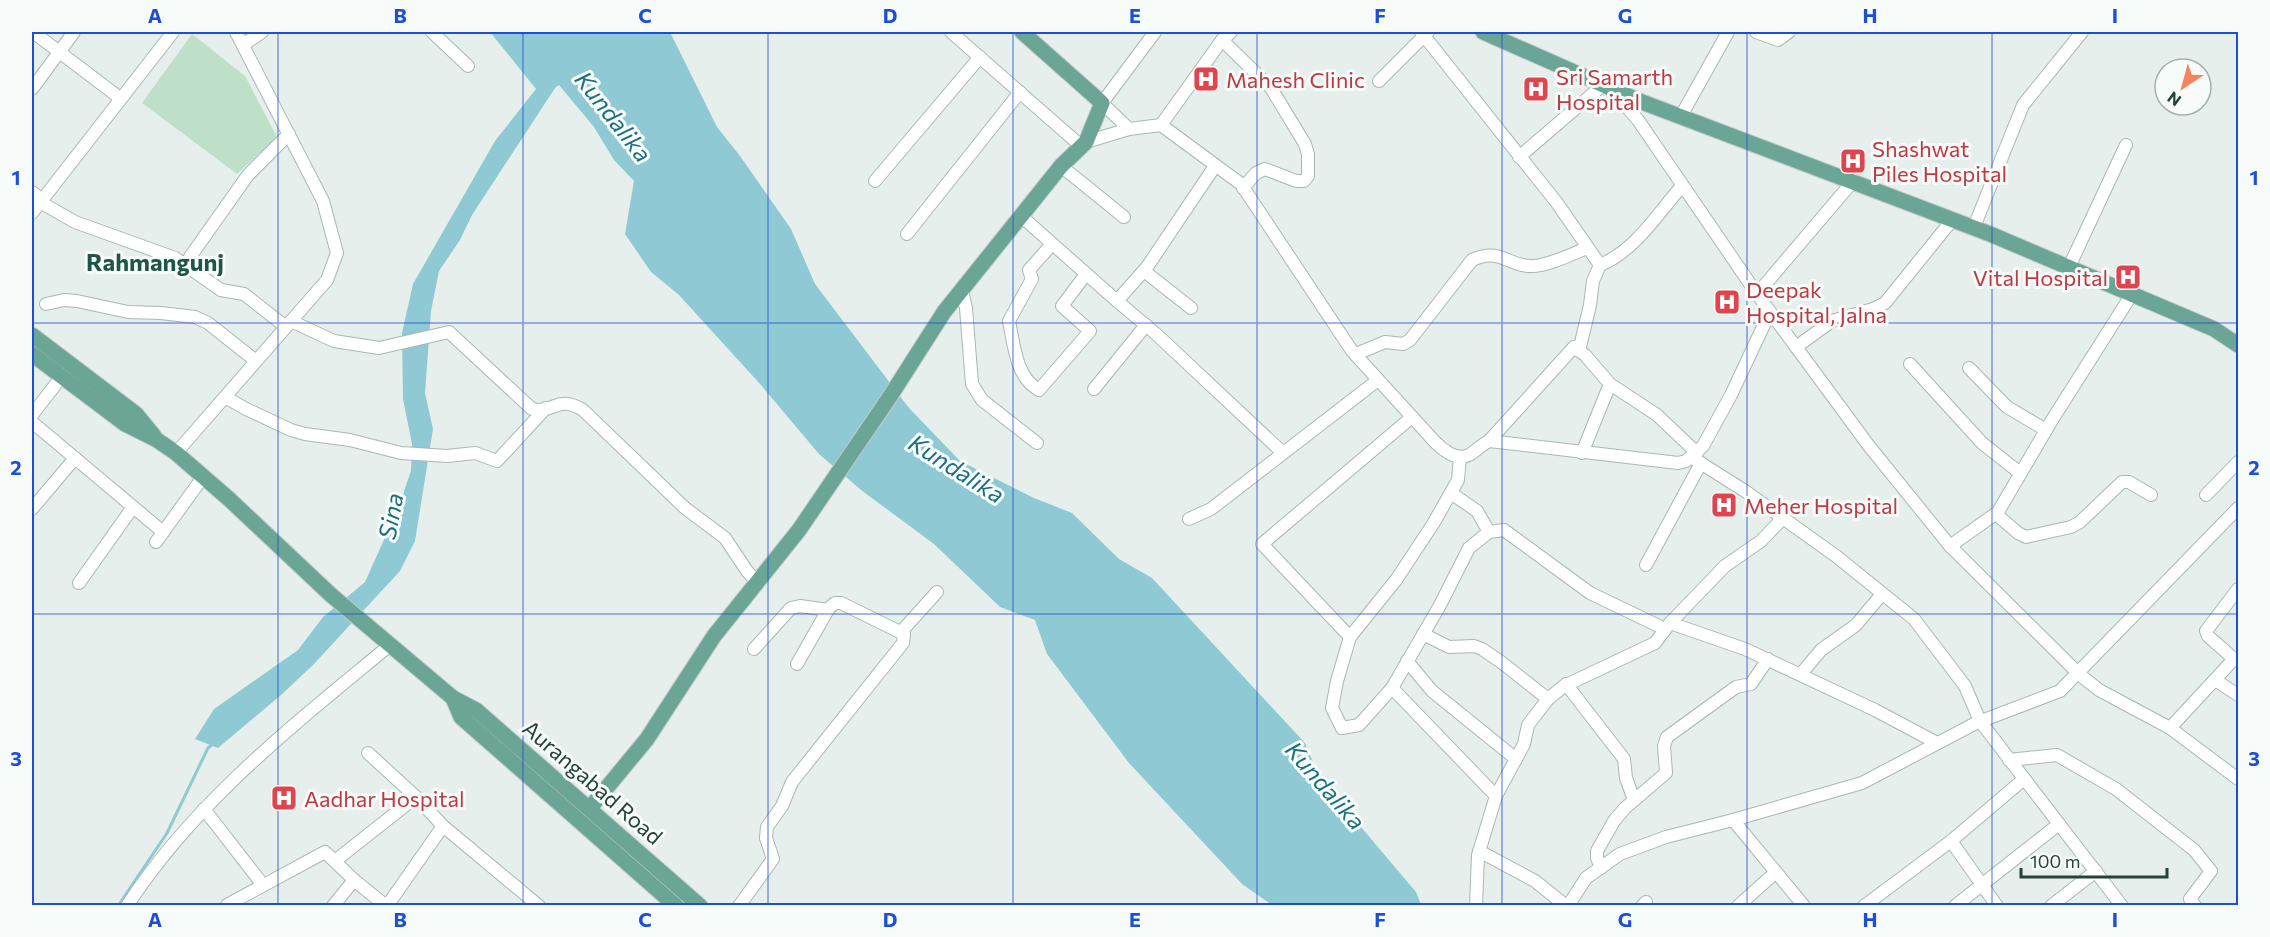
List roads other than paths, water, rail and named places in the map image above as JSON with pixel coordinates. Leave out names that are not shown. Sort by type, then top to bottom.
[{"type":"main road","points":[[590,808],[647,739],[714,636],[799,530],[889,399],[944,312],[1061,166],[1083,144],[1102,103],[1022,32]]},
{"type":"main road","points":[[1483,32],[1681,116],[1974,227],[2214,328],[2238,345]]},
{"type":"main road","points":[[32,335],[66,371]]},
{"type":"main road","points":[[32,354],[66,371],[136,414],[157,440],[203,477]]},
{"type":"main road","name":"Aurangabad Road","points":[[203,477],[331,596],[453,698],[476,710],[700,906]]},
{"type":"main road","name":"Aurangabad Road","points":[[453,698],[461,717],[676,906]]},
{"type":"street","points":[[33,32],[120,98]]},
{"type":"street","points":[[32,88],[74,32]]},
{"type":"street","points":[[32,213],[173,32]]},
{"type":"street","points":[[176,453],[327,280],[337,253],[323,201],[236,32]]},
{"type":"street","points":[[243,45],[262,32]]},
{"type":"street","points":[[432,32],[468,66]]},
{"type":"street","points":[[951,32],[1083,144],[1130,129],[1161,125],[1244,188],[1352,351],[1443,450],[1460,457],[1467,457],[1489,441],[1574,347],[1585,355],[1610,384],[1657,415],[1696,458],[1836,556],[1914,619],[1965,686],[1980,721],[2122,906]]},
{"type":"street","points":[[1130,129],[1102,103],[1155,32]]},
{"type":"street","points":[[1681,116],[1728,32]]},
{"type":"street","points":[[1756,32],[1778,40],[1789,32]]},
{"type":"street","points":[[1974,227],[2021,111],[2082,32]]},
{"type":"street","points":[[1379,81],[1424,33],[1557,203],[1600,265]]},
{"type":"street","points":[[1161,125],[1226,36],[1274,92],[1305,144],[1308,154],[1308,176],[1304,181],[1296,181],[1265,169],[1256,173],[1244,188]]},
{"type":"street","points":[[875,181],[980,57]]},
{"type":"street","points":[[1520,156],[1606,86],[1638,120],[1770,312],[1869,446],[1950,546],[2077,673],[2099,690],[2170,728],[2238,779]]},
{"type":"street","points":[[907,234],[1020,92]]},
{"type":"street","points":[[188,267],[190,256],[231,197],[248,175],[289,134]]},
{"type":"street","points":[[2069,267],[2126,145]]},
{"type":"street","points":[[1061,166],[1125,217]]},
{"type":"street","points":[[1117,301],[1144,271],[1215,166]]},
{"type":"street","points":[[1757,294],[1854,180]]},
{"type":"street","points":[[1579,351],[1590,305],[1593,280],[1600,265],[1629,248],[1682,186]]},
{"type":"street","points":[[32,192],[41,201],[75,222],[175,258],[221,290],[244,294],[289,324],[334,341],[379,348],[449,332],[526,406],[539,411],[565,403],[582,410],[685,508],[725,538],[757,582]]},
{"type":"street","points":[[1021,216],[1146,325],[1282,452]]},
{"type":"street","points":[[1796,347],[1832,321],[1873,309],[1885,303],[1953,219]]},
{"type":"street","points":[[1052,244],[1029,270],[1032,279],[1009,321],[1019,365],[1029,385],[1039,390],[1090,331],[1062,306],[1086,274]]},
{"type":"street","points":[[1356,354],[1384,342],[1403,344],[1410,340],[1472,260],[1488,254],[1534,266],[1587,248]]},
{"type":"street","points":[[1144,271],[1191,308]]},
{"type":"street","points":[[962,290],[966,308],[972,384],[976,393],[1037,443]]},
{"type":"street","points":[[1950,546],[1996,514],[2132,294]]},
{"type":"street","points":[[46,304],[64,300],[77,301],[128,312],[195,317],[207,323],[256,361]]},
{"type":"street","points":[[1646,565],[1696,458],[1731,395],[1770,312]]},
{"type":"street","points":[[1094,389],[1146,325]]},
{"type":"street","points":[[1910,364],[1982,443],[2020,473]]},
{"type":"street","points":[[1969,368],[2007,407],[2046,430]]},
{"type":"street","points":[[32,415],[66,371]]},
{"type":"street","points":[[1189,519],[1210,509],[1378,380]]},
{"type":"street","points":[[1582,453],[1610,384]]},
{"type":"street","points":[[225,397],[246,410],[305,434],[350,440],[401,453],[447,456],[475,453],[497,461],[546,408]]},
{"type":"street","points":[[1350,637],[1262,544],[1412,417]]},
{"type":"street","points":[[32,422],[133,507],[159,537],[203,477]]},
{"type":"street","points":[[1489,441],[1678,463],[1696,458]]},
{"type":"street","points":[[1460,457],[1458,480],[1451,493],[1396,580],[1350,637],[1332,708],[1342,728],[1359,725],[1392,688],[1469,548],[1489,532],[1504,530],[1590,593],[1668,626],[1745,649],[1875,710],[1937,743]]},
{"type":"street","points":[[32,509],[75,458]]},
{"type":"street","points":[[2206,495],[2238,462]]},
{"type":"street","points":[[1996,514],[2018,533],[2029,537],[2074,526],[2122,482],[2129,482],[2151,495]]},
{"type":"street","points":[[1451,493],[1477,511],[1489,532]]},
{"type":"street","points":[[79,583],[133,507]]},
{"type":"street","points":[[1479,851],[1532,879],[1567,906],[1586,878],[1620,854],[1666,837],[1862,783],[1980,721],[2060,691],[2238,508]]},
{"type":"street","points":[[1476,906],[1479,851],[1496,796],[1524,744],[1528,725],[1548,699],[1566,684],[1655,643],[1668,626],[1725,566],[1761,541],[1783,518]]},
{"type":"street","points":[[2170,728],[2236,658],[2208,636],[2205,631],[2238,589]]},
{"type":"street","points":[[901,632],[937,592]]},
{"type":"street","points":[[1801,674],[1821,650],[1854,627],[1882,594]]},
{"type":"street","points":[[739,906],[773,859],[766,838],[767,827],[782,806],[792,782],[903,643],[904,634],[841,603],[835,603],[828,610],[797,664]]},
{"type":"street","points":[[754,649],[791,608],[800,606],[828,610]]},
{"type":"street","points":[[1423,634],[1449,647],[1478,647],[1548,699]]},
{"type":"street","points":[[127,906],[154,866],[204,809],[242,771],[385,641]]},
{"type":"street","points":[[1601,868],[1597,851],[1614,821],[1634,800],[1666,773],[1665,739],[1738,686],[1751,684],[1768,659]]},
{"type":"street","points":[[1407,661],[1432,691],[1516,759]]},
{"type":"street","points":[[2216,680],[2238,695]]},
{"type":"street","points":[[1566,684],[1624,759],[1626,778],[1634,800]]},
{"type":"street","points":[[1392,688],[1496,796]]},
{"type":"street","points":[[368,753],[416,797],[443,826],[539,906]]},
{"type":"street","points":[[2009,760],[2057,755],[2116,789],[2194,850],[2211,871],[2190,899],[2195,906]]},
{"type":"street","points":[[1864,906],[1951,841],[2024,779]]},
{"type":"street","points":[[336,860],[416,797]]},
{"type":"street","points":[[204,809],[263,885]]},
{"type":"street","points":[[1733,820],[1804,906]]},
{"type":"street","points":[[1955,906],[1981,883],[2059,824]]},
{"type":"street","points":[[227,905],[322,852],[329,854],[354,880],[387,906],[443,826]]},
{"type":"street","points":[[1951,841],[1997,906]]},
{"type":"street","points":[[2051,906],[2096,871]]},
{"type":"street","points":[[1738,906],[1776,872]]},
{"type":"street","points":[[333,906],[354,880]]},
{"type":"water","name":"Kundalika","points":[[490,32],[670,32],[717,127],[791,229],[815,284],[909,408],[960,461],[1034,498],[1072,513],[1119,559],[1152,578],[1305,743],[1315,767],[1361,827],[1416,892],[1421,905],[1272,905],[1242,884],[1129,763],[1047,654],[1035,620],[1000,607],[934,544],[861,490],[819,454],[761,385],[679,295],[651,272],[625,234],[634,181],[614,160],[594,127],[559,85],[472,215],[460,240],[439,271],[431,311],[425,393],[433,429],[415,541],[400,571],[313,665],[218,748],[195,739],[214,709],[298,650],[323,617],[365,582],[391,524],[402,514],[404,491],[411,471],[412,444],[403,399],[402,333],[413,284],[495,141],[536,89]]},
{"type":"waterway","name":"Sina","points":[[118,906],[167,833],[208,748],[213,744]]},
{"type":"place","name":"Mahesh Clinic","points":[[1206,79]]},
{"type":"place","name":"Sri Samarth Hospital","points":[[1536,89]]},
{"type":"place","name":"Shashwat Piles Hospital","points":[[1853,161]]},
{"type":"place","name":"Vital Hospital","points":[[2128,277]]},
{"type":"place","name":"Deepak Hospital, Jalna","points":[[1727,302]]},
{"type":"place","name":"Meher Hospital","points":[[1724,505]]},
{"type":"place","name":"Aadhar Hospital","points":[[284,798]]},
{"type":"district","name":"Rahmangunj","points":[[155,261]]}]
